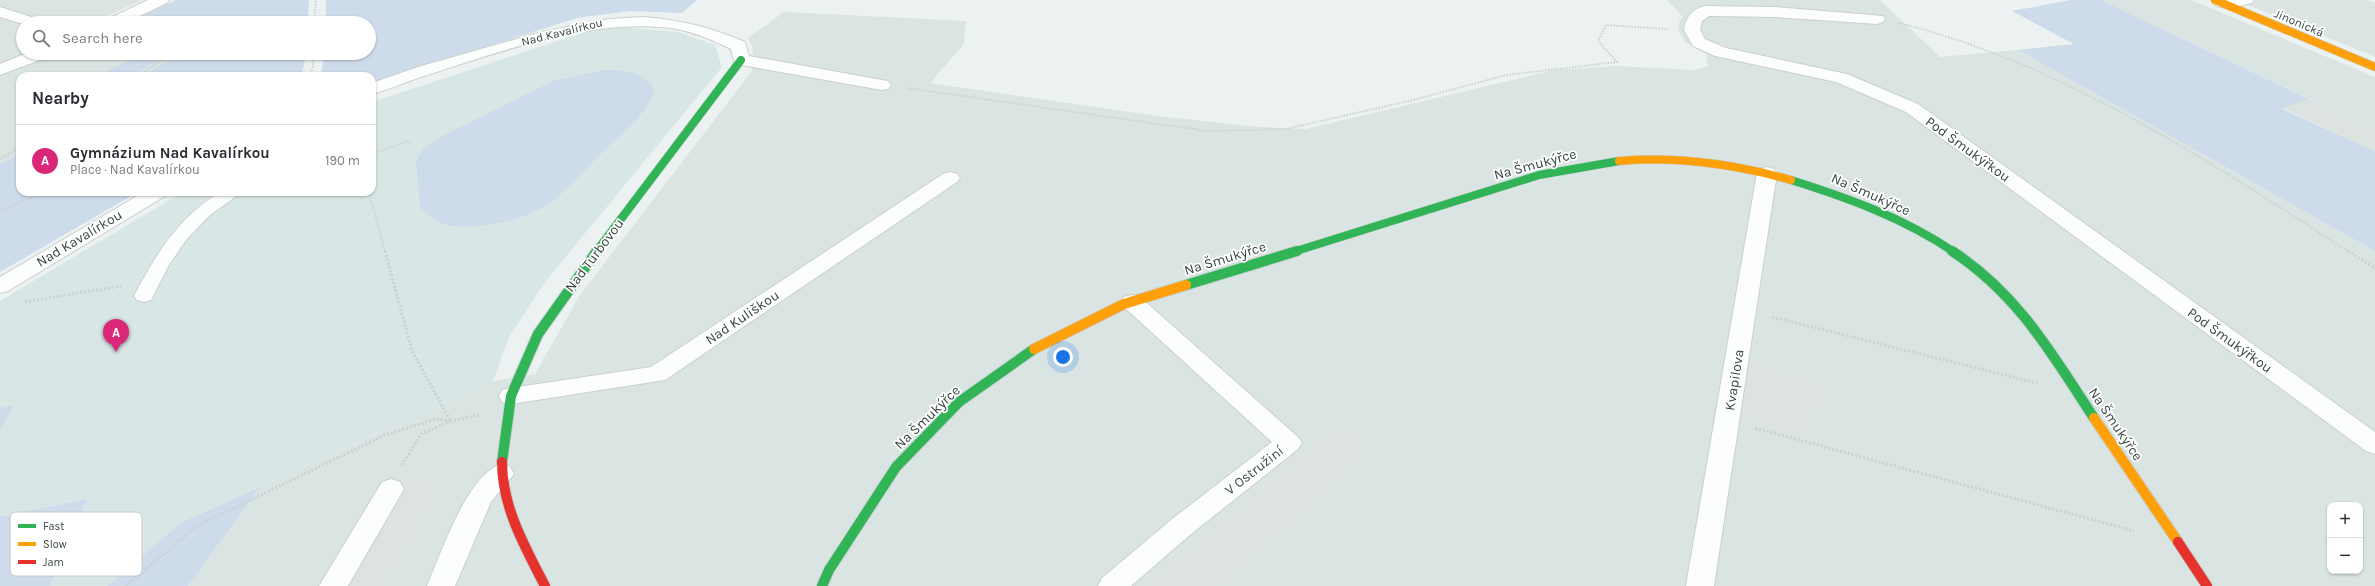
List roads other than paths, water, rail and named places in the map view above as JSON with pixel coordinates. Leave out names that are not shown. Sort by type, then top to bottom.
[{"type":"street","points":[[127,16],[161,0]]},
{"type":"street","points":[[2219,2],[2246,0]]},
{"type":"street","name":"Jinonická","points":[[2219,2],[2375,67]]},
{"type":"street","name":"Pod Šmukýřkou","points":[[1877,19],[1774,12],[1705,11],[1694,19],[1692,30],[1699,42],[1721,52],[1841,78],[1912,108],[2375,445]]},
{"type":"street","points":[[0,12],[16,17]]},
{"type":"street","name":"Nad Kavalírkou","points":[[376,88],[527,39],[596,22],[640,18],[666,20],[723,35],[739,46],[741,60]]},
{"type":"street","points":[[0,70],[25,60]]},
{"type":"street","points":[[741,60],[882,84]]},
{"type":"street","name":"Nad Turbovou","points":[[545,586],[518,532],[501,474],[511,396],[538,334],[576,278],[741,60]]},
{"type":"street","name":"Na Šmukýřce","points":[[822,586],[829,570],[896,466],[959,402],[1040,344],[1132,302],[1539,175],[1596,163],[1659,158],[1722,164],[1767,173],[1820,187],[1872,207],[1928,236],[1961,258],[2009,297],[2037,332],[2207,586]]},
{"type":"street","name":"Kvapilova","points":[[1700,586],[1767,173]]},
{"type":"street","name":"Nad Kuliškou","points":[[511,396],[657,374],[950,178]]},
{"type":"street","name":"Nad Kavalírkou","points":[[0,286],[151,196]]},
{"type":"street","name":"V Ostružiní","points":[[1112,586],[1181,527],[1289,443],[1132,302]]},
{"type":"street","points":[[441,586],[480,497],[501,474]]},
{"type":"street","points":[[333,586],[396,478]]},
{"type":"lane","points":[[147,288],[187,225],[214,202],[225,196]]},
{"type":"place","name":"Gymnázium Nad Kavalírkou","points":[[116,352]]}]
